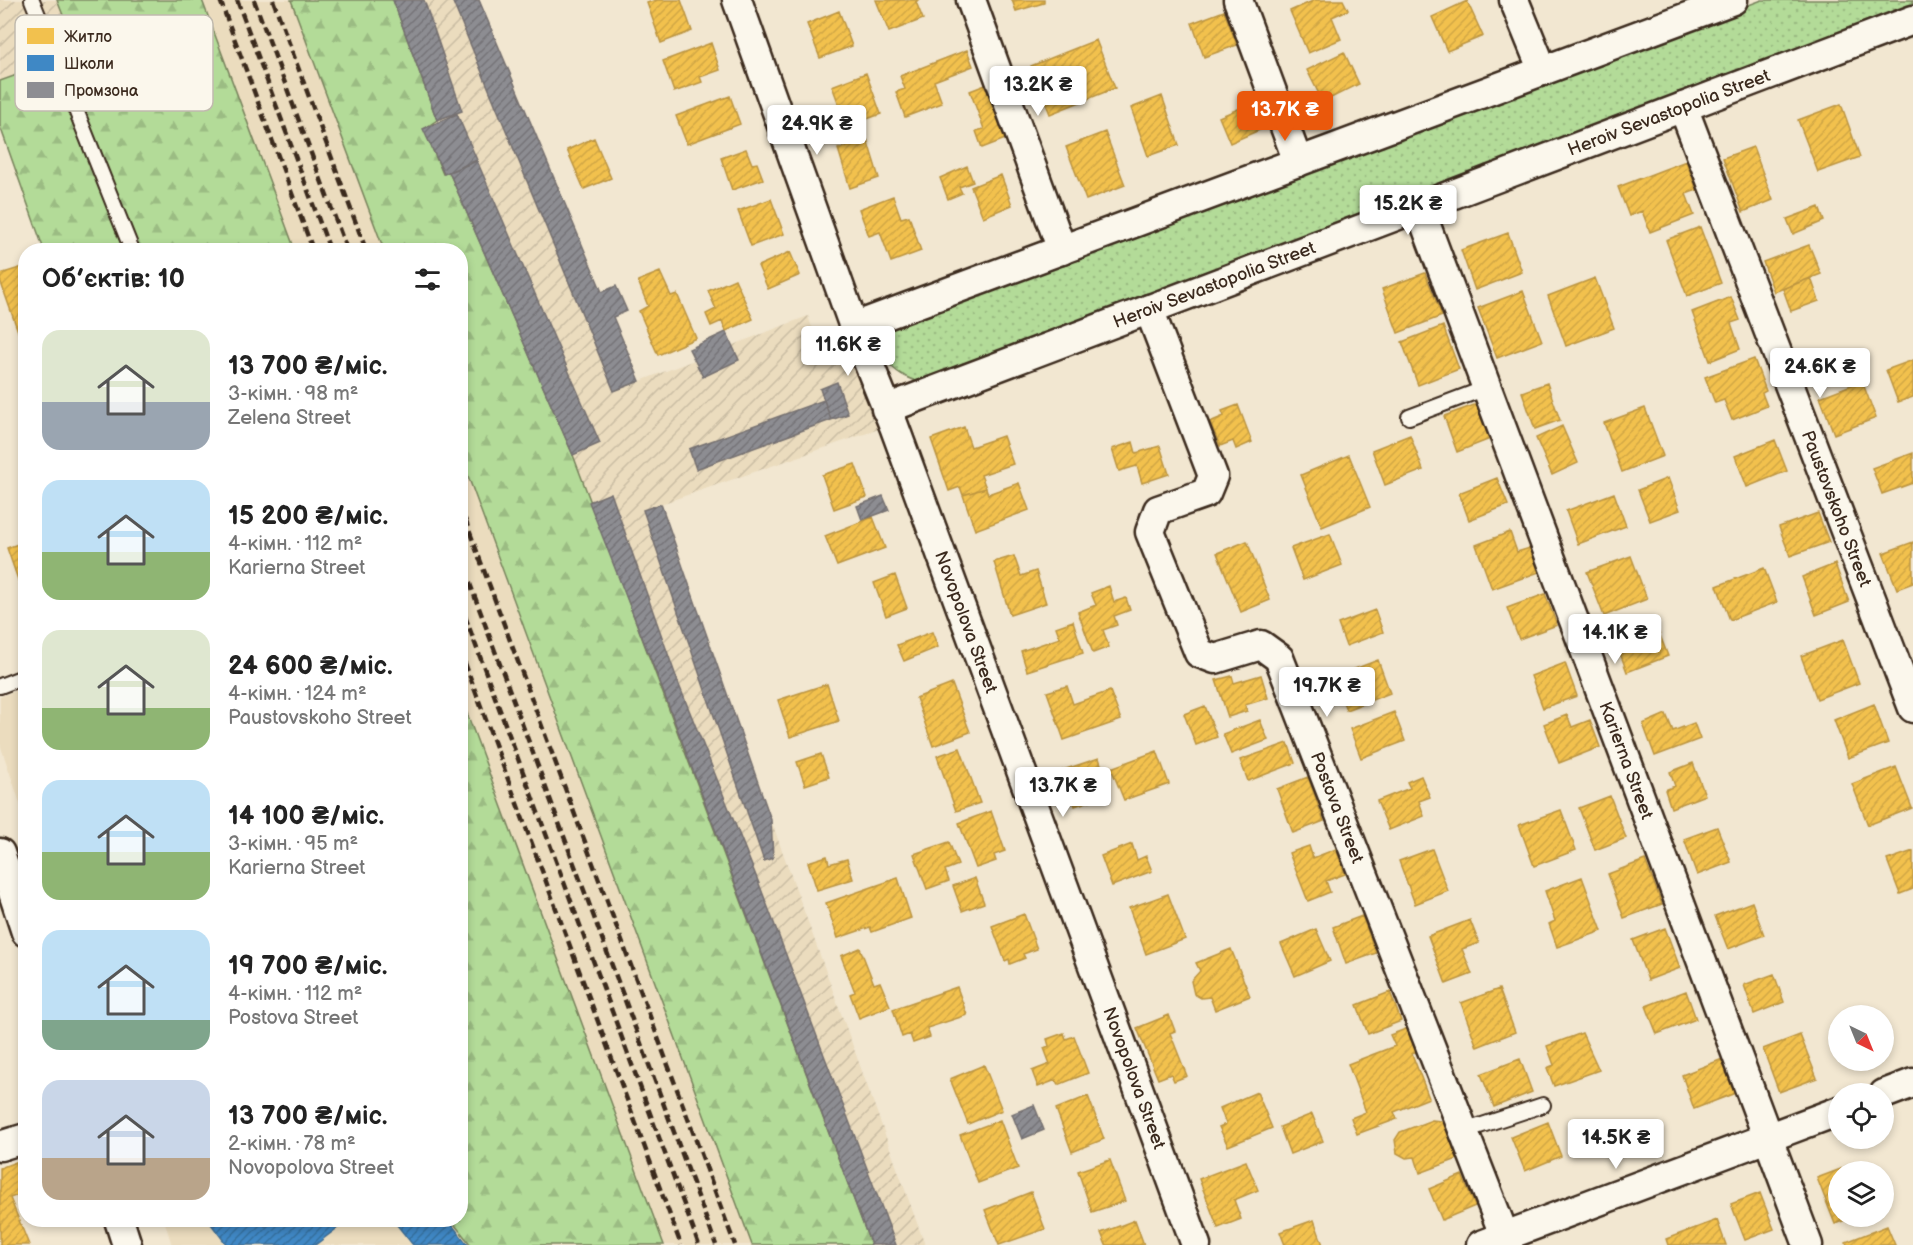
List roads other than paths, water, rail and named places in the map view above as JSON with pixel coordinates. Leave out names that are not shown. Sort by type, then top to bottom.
[{"type":"street","name":"Novopolova Street","points":[[737,0],[854,327],[1196,1245]]},
{"type":"street","points":[[971,0],[1062,250]]},
{"type":"street","points":[[1238,0],[1298,162]]},
{"type":"street","points":[[1514,0],[1543,71]]},
{"type":"street","points":[[854,327],[1733,0]]},
{"type":"street","name":"Heroiv Sevastopolia Street","points":[[886,409],[1913,20]]},
{"type":"street","name":"Paustovskoho Street","points":[[1683,107],[1913,708]]},
{"type":"street","name":"Karierna Street","points":[[1419,207],[1808,1245]]},
{"type":"street","name":"Postova Street","points":[[1149,309],[1213,476],[1206,493],[1158,510],[1150,532],[1199,653],[1215,660],[1262,645],[1279,658],[1464,1131],[1498,1242]]},
{"type":"street","points":[[0,853],[18,908]]},
{"type":"street","points":[[1894,1090],[1913,1083]]},
{"type":"street","points":[[1498,1242],[1828,1115]]},
{"type":"street","points":[[0,1146],[18,1140]]},
{"type":"street","points":[[122,1227],[128,1245]]},
{"type":"lane","points":[[32,0],[38,15]]},
{"type":"lane","points":[[76,111],[129,243]]},
{"type":"lane","points":[[1409,417],[1486,388]]},
{"type":"lane","points":[[0,686],[18,679]]},
{"type":"lane","points":[[1464,1131],[1543,1105]]},
{"type":"railway","points":[[220,0],[310,243]]},
{"type":"railway","points":[[237,0],[327,243]]},
{"type":"railway","points":[[254,0],[344,243]]},
{"type":"railway","points":[[273,0],[363,243]]},
{"type":"railway","points":[[468,527],[735,1245]]},
{"type":"railway","points":[[468,578],[716,1245]]},
{"type":"railway","points":[[468,624],[699,1245]]},
{"type":"railway","points":[[468,672],[681,1245]]}]
